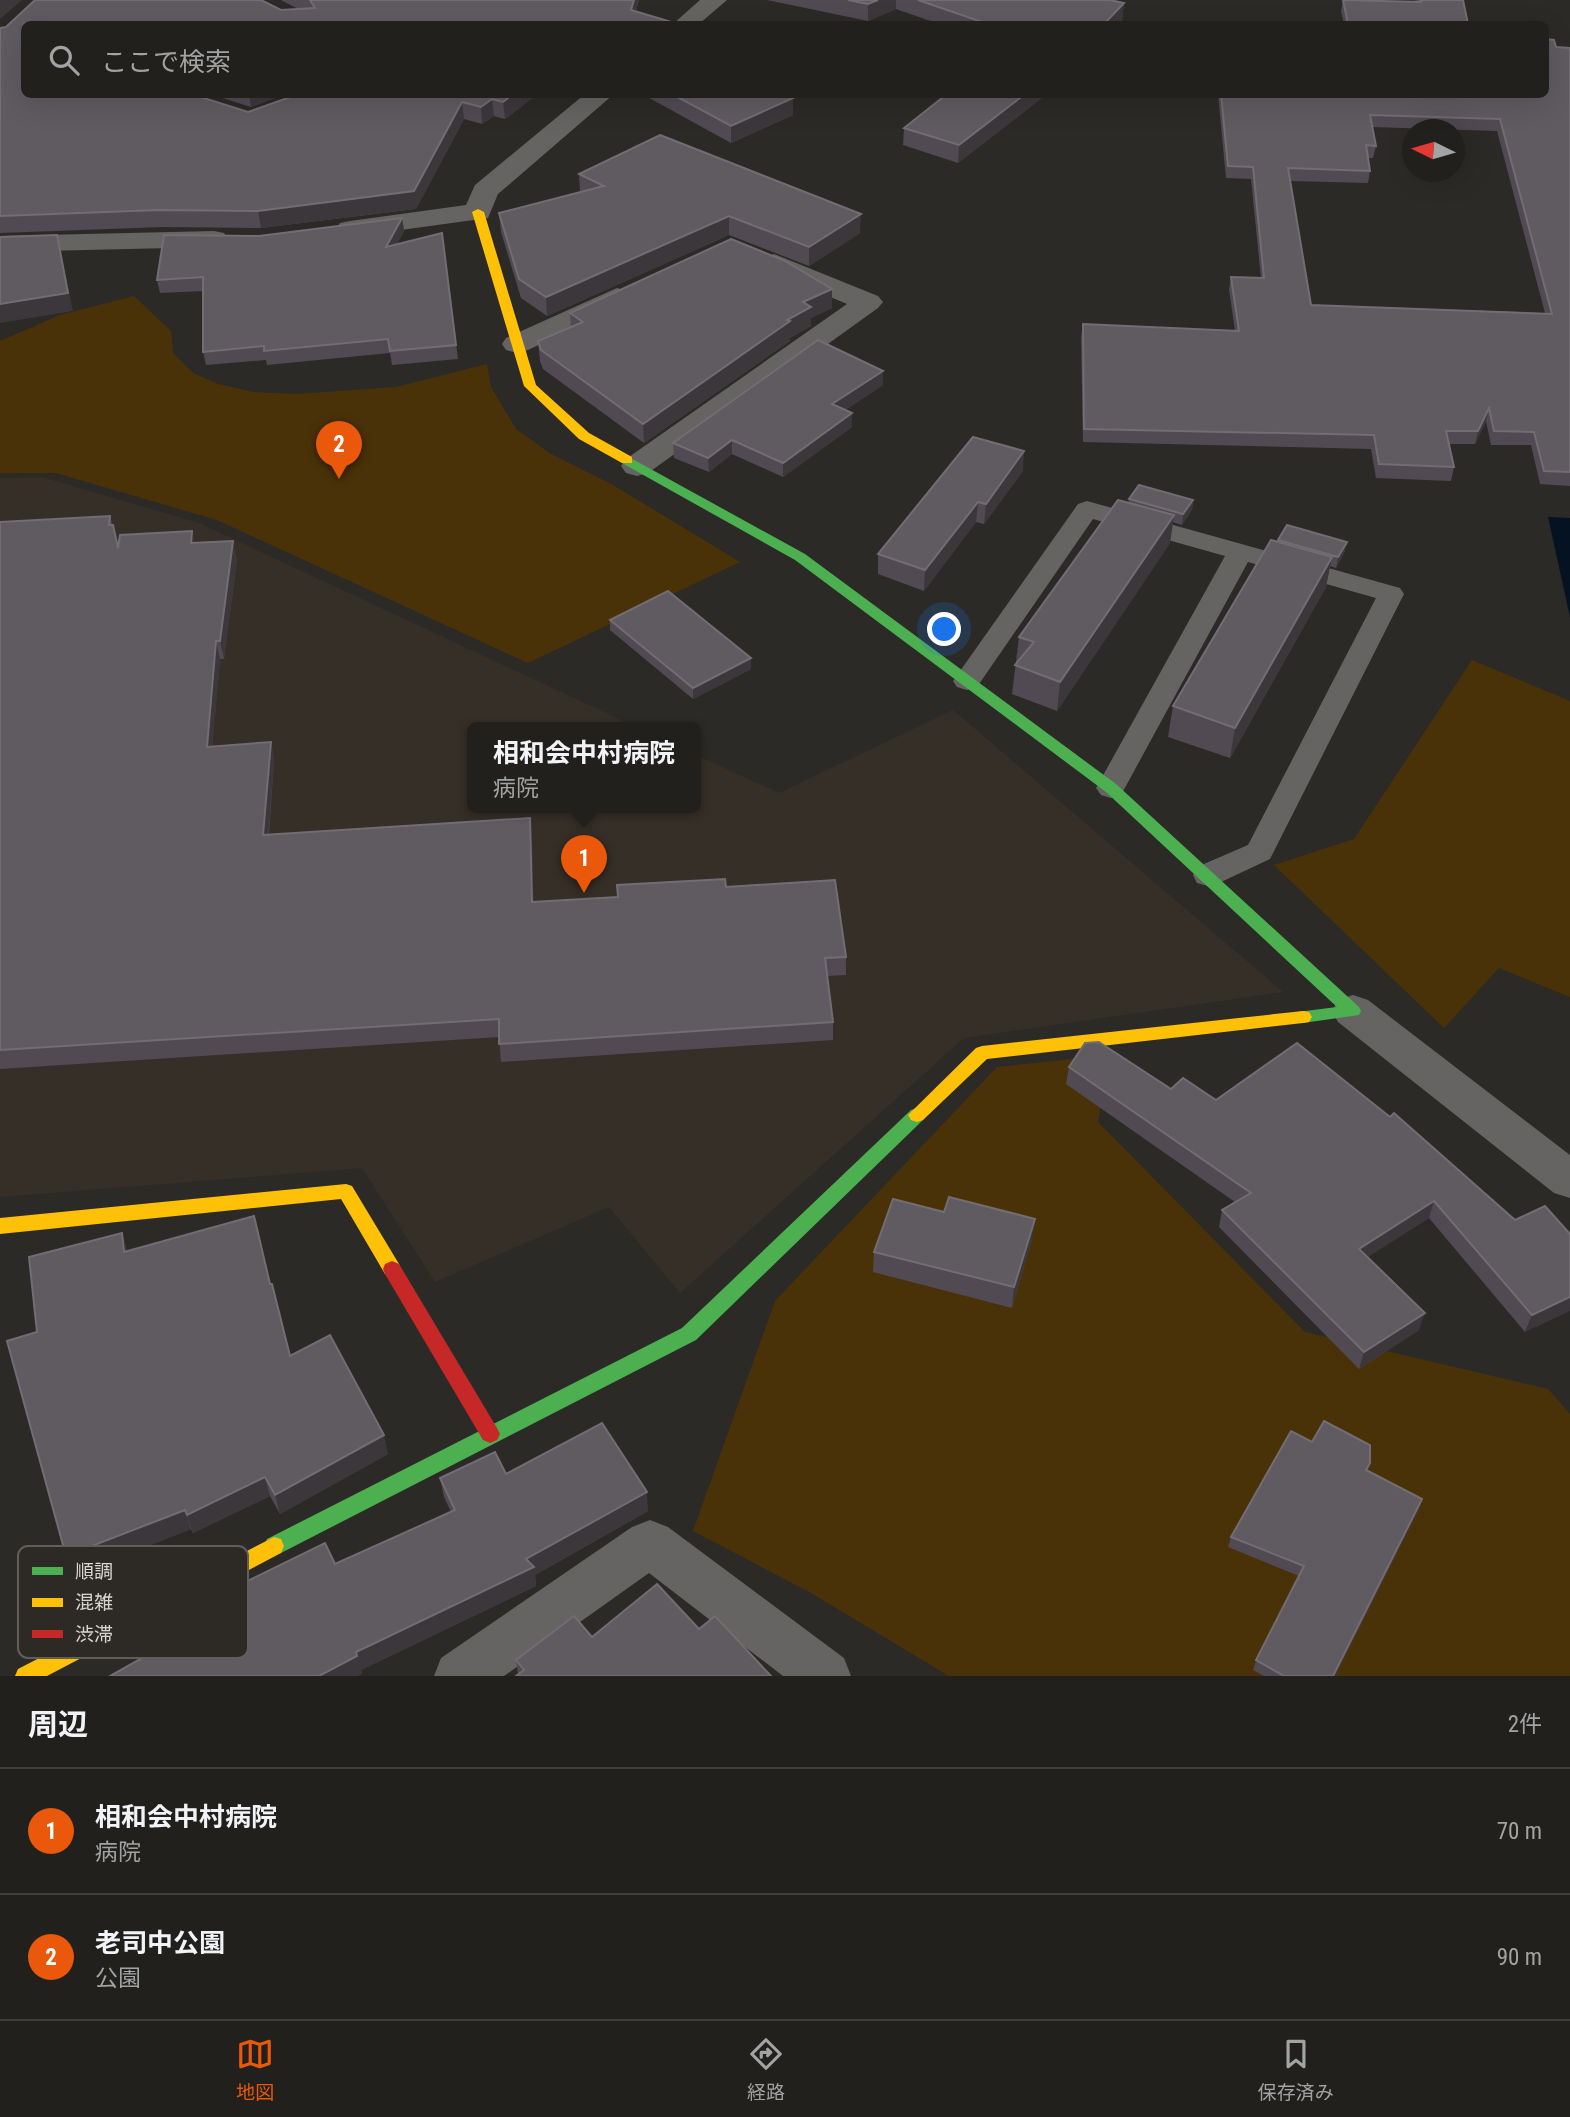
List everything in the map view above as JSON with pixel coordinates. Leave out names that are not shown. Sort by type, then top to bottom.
[{"type":"street","points":[[689,21],[715,0]]},
{"type":"street","points":[[596,98],[485,191],[478,212],[530,386],[584,436],[800,557],[1111,788],[1353,1011],[1570,1180]]},
{"type":"street","points":[[328,232],[478,212]]},
{"type":"street","points":[[0,244],[163,238],[237,239]]},
{"type":"street","points":[[637,466],[868,302],[742,250]]},
{"type":"street","points":[[517,344],[642,285]]},
{"type":"street","points":[[248,1560],[689,1334],[982,1053],[1353,1011]]},
{"type":"street","points":[[0,1226],[346,1191],[490,1434]]},
{"type":"street","points":[[460,1676],[650,1543],[825,1676]]},
{"type":"street","points":[[26,1676],[61,1658]]},
{"type":"lane","points":[[967,681],[1087,509],[1391,594],[1259,852],[1208,875]]},
{"type":"lane","points":[[1111,788],[1240,552]]},
{"type":"shaded area","points":[[134,296],[171,331],[173,353],[193,373],[218,384],[253,392],[296,394],[396,387],[487,364],[491,387],[516,429],[551,454],[613,485],[740,562],[528,663],[217,520],[56,473],[0,473],[0,341],[60,315]]},
{"type":"shaded area","points":[[42,477],[199,523],[625,722],[467,722],[467,813],[701,813],[701,757],[779,793],[953,710],[1283,992],[964,1038],[680,1293],[609,1207],[435,1282],[362,1168],[0,1197],[0,478]]},
{"type":"shaded area","points":[[1472,660],[1570,701],[1570,997],[1499,968],[1444,1028],[1274,865],[1354,839]]},
{"type":"shaded area","points":[[1110,1055],[1098,1122],[1305,1332],[1548,1389],[1570,1414],[1570,1676],[949,1676],[811,1593],[693,1531],[775,1301],[997,1067]]},
{"type":"water","points":[[1548,517],[1570,518],[1570,617]]},
{"type":"building","points":[[35,0],[261,0],[281,10],[315,8],[310,0],[634,0],[631,10],[668,21],[21,21],[21,98],[204,98],[248,112],[288,98],[508,98],[503,102],[492,99],[481,107],[462,102],[414,191],[258,211],[159,210],[0,216],[0,28],[6,27]]},
{"type":"building","points":[[848,0],[878,0],[868,4]]},
{"type":"building","points":[[918,0],[1110,0],[1124,3],[1107,21],[979,21]]},
{"type":"building","points":[[1343,0],[1463,0],[1467,21],[1347,21]]},
{"type":"building","points":[[1549,39],[1554,40],[1556,47],[1570,48],[1570,472],[1544,471],[1534,432],[1494,431],[1489,408],[1478,431],[1446,431],[1454,467],[1379,464],[1374,435],[1084,429],[1083,324],[1239,331],[1231,277],[1264,278],[1253,167],[1228,166],[1221,98],[1549,98]],"holes":[[[1370,115],[1500,119],[1552,314],[1311,305],[1288,168],[1370,171],[1366,145],[1376,146]]]},
{"type":"building","points":[[679,98],[793,98],[731,126]]},
{"type":"building","points":[[942,98],[1020,98],[959,145],[904,128]]},
{"type":"building","points":[[660,135],[861,214],[809,247],[729,216],[546,297],[519,279],[499,213],[604,186],[579,174]]},
{"type":"building","points":[[402,218],[386,247],[442,233],[456,345],[390,351],[388,339],[264,351],[264,346],[203,352],[203,277],[157,280],[164,235],[259,236]]},
{"type":"building","points":[[57,235],[68,293],[0,304],[0,237]]},
{"type":"building","points":[[731,239],[785,261],[832,289],[803,302],[811,307],[787,320],[790,321],[643,424],[541,350],[538,341],[583,322],[570,313]]},
{"type":"building","points":[[818,340],[883,371],[832,404],[852,413],[783,463],[732,440],[708,458],[673,443]]},
{"type":"building","points":[[973,437],[1024,451],[986,504],[978,502],[925,570],[878,554]]},
{"type":"building","points":[[1139,485],[1193,500],[1183,514],[1129,499]]},
{"type":"building","points":[[1118,500],[1174,515],[1060,682],[1015,665],[1034,642],[1019,637]]},
{"type":"building","points":[[110,516],[109,525],[113,525],[118,548],[120,535],[192,531],[191,543],[233,541],[220,641],[216,641],[207,747],[271,742],[263,835],[530,818],[532,902],[618,897],[617,885],[725,879],[726,887],[835,880],[846,957],[825,958],[833,1022],[499,1044],[499,1019],[0,1050],[0,522]]},
{"type":"building","points":[[1287,525],[1347,542],[1338,557],[1278,540]]},
{"type":"building","points":[[1271,540],[1332,557],[1235,728],[1173,706]]},
{"type":"building","points":[[668,591],[751,658],[693,688],[610,620]]},
{"type":"building","points":[[1099,1042],[1171,1089],[1183,1078],[1216,1100],[1297,1043],[1390,1117],[1394,1113],[1515,1220],[1545,1206],[1570,1234],[1570,1297],[1532,1315],[1434,1201],[1359,1249],[1425,1313],[1364,1352],[1222,1210],[1251,1193],[1069,1067],[1085,1043]]},
{"type":"building","points":[[949,1197],[1035,1219],[1014,1287],[874,1252],[893,1199],[944,1212]]},
{"type":"building","points":[[254,1216],[290,1356],[330,1335],[384,1435],[275,1495],[265,1477],[187,1515],[185,1510],[92,1546],[63,1546],[7,1341],[37,1332],[29,1257],[122,1233],[124,1252]]},
{"type":"building","points":[[1324,1421],[1370,1445],[1370,1463],[1366,1470],[1422,1499],[1333,1676],[1284,1676],[1256,1660],[1304,1566],[1231,1537],[1291,1431],[1312,1442]]},
{"type":"building","points":[[602,1423],[647,1492],[526,1559],[534,1567],[356,1652],[357,1656],[319,1676],[110,1676],[142,1658],[248,1658],[248,1581],[325,1543],[335,1564],[455,1510],[440,1478],[495,1452],[506,1474]]},
{"type":"building","points":[[657,1584],[699,1629],[715,1616],[771,1676],[516,1676],[524,1670],[516,1660],[574,1616],[592,1637]]},
{"type":"traffic: fast","points":[[627,460],[800,557],[1111,788],[1353,1011],[1303,1017]]},
{"type":"traffic: fast","points":[[274,1546],[689,1334],[917,1115]]},
{"type":"traffic: slow","points":[[478,212],[530,386],[584,436],[627,460]]},
{"type":"traffic: slow","points":[[917,1115],[982,1053],[1303,1017]]},
{"type":"traffic: slow","points":[[0,1226],[346,1191],[392,1269]]},
{"type":"traffic: slow","points":[[248,1560],[274,1546]]},
{"type":"traffic: slow","points":[[26,1676],[60,1658]]},
{"type":"traffic: jam","points":[[392,1269],[490,1434]]},
{"type":"place","name":"老司中公園","points":[[339,479]]},
{"type":"place","name":"相和会中村病院","points":[[584,893]]}]
